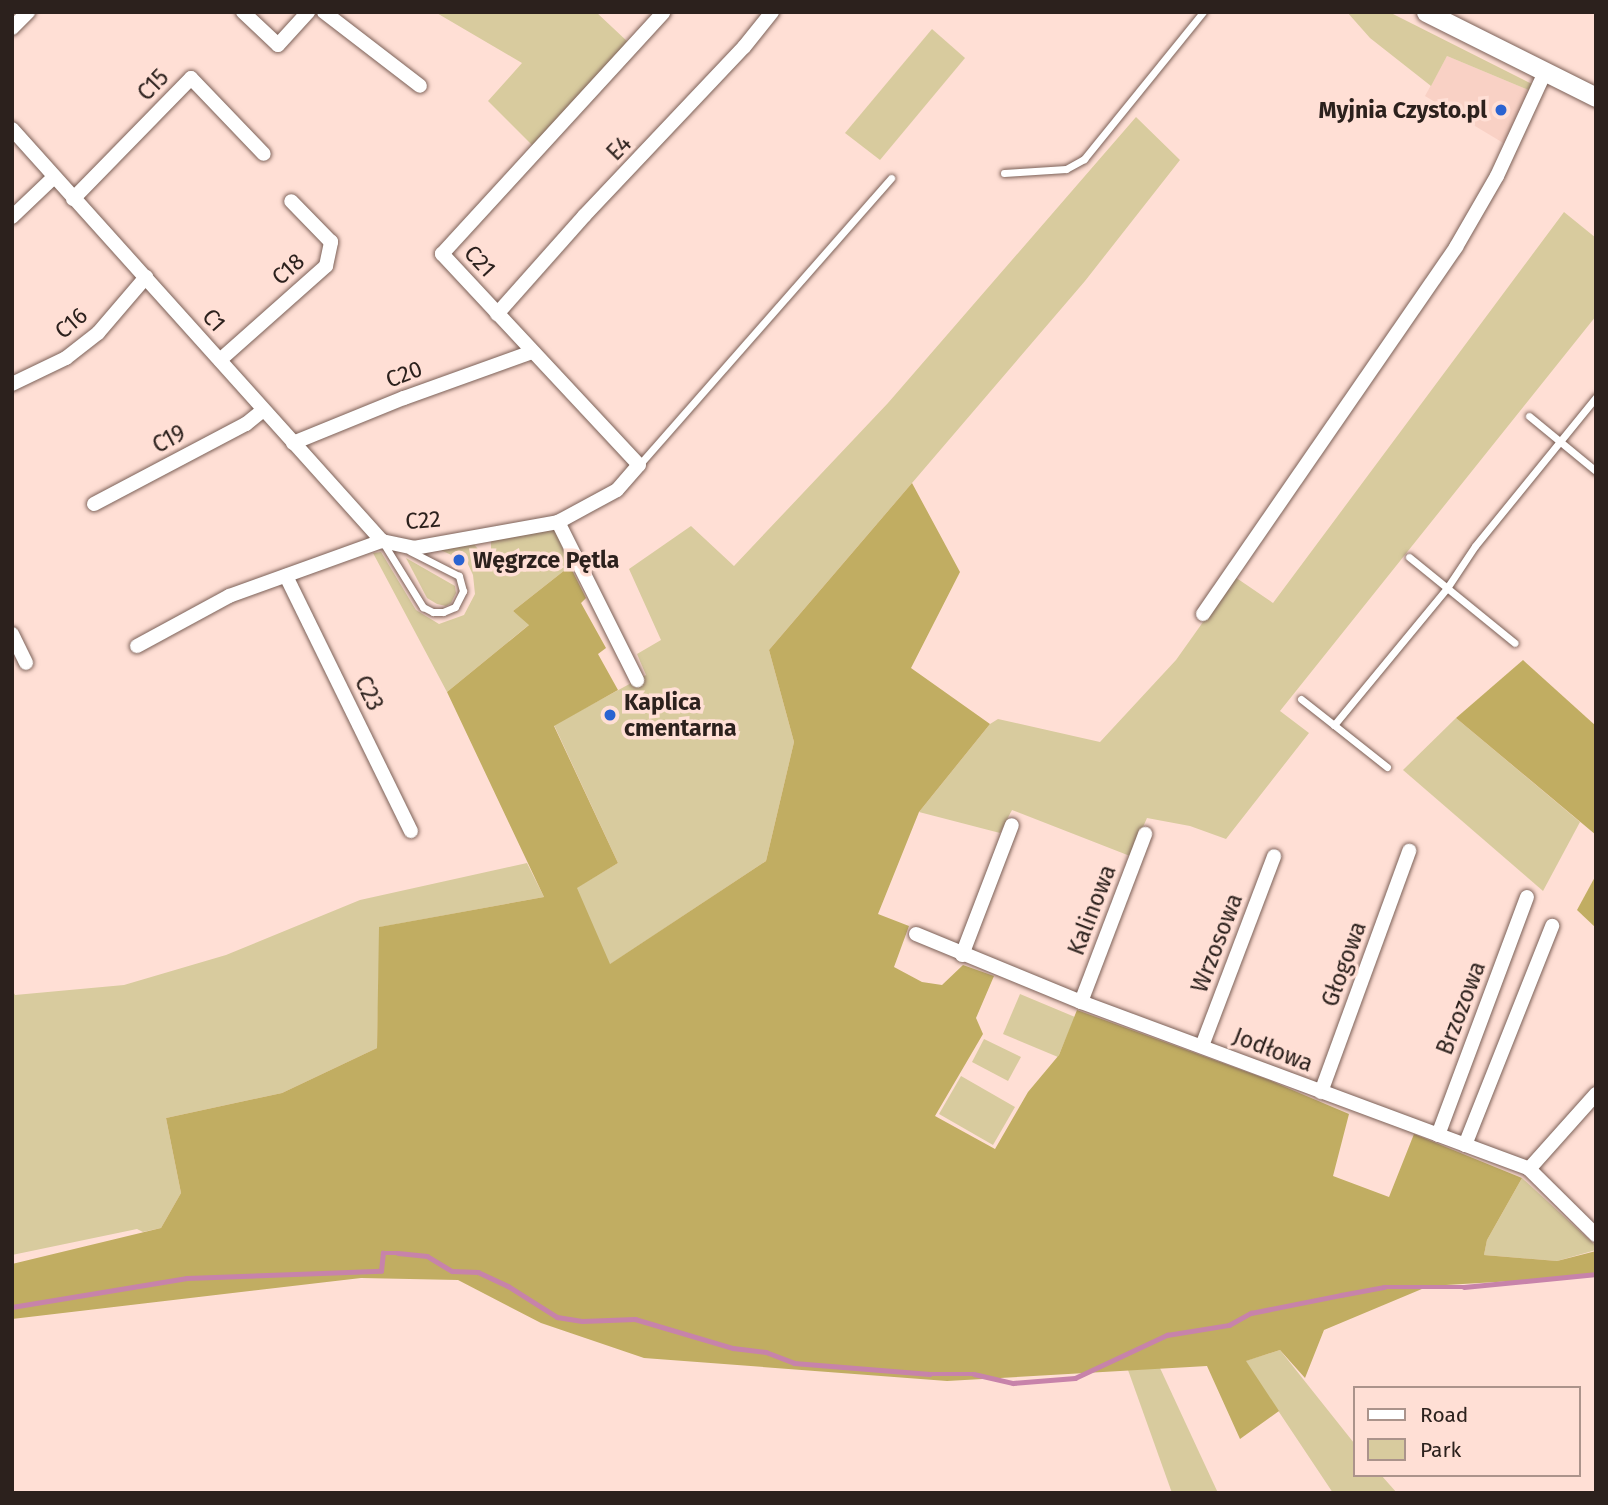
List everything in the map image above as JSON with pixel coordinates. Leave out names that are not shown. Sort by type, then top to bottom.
[{"type":"main road","points":[[1426,12],[1596,97]]},
{"type":"street","points":[[12,28],[28,12]]},
{"type":"street","points":[[243,12],[278,46],[308,12]]},
{"type":"street","points":[[324,12],[420,86]]},
{"type":"street","name":"C21","points":[[639,465],[442,254],[664,12]]},
{"type":"street","name":"E4","points":[[497,314],[584,216],[744,47],[772,12]]},
{"type":"street","points":[[1203,614],[1456,247],[1497,176],[1545,72]]},
{"type":"street","name":"C15","points":[[73,199],[191,78],[264,154]]},
{"type":"street","name":"C1","points":[[12,129],[382,541]]},
{"type":"street","points":[[12,217],[54,177]]},
{"type":"street","name":"C18","points":[[220,360],[326,265],[331,242],[290,201]]},
{"type":"street","name":"C16","points":[[12,384],[66,358],[98,333],[146,276]]},
{"type":"street","name":"C20","points":[[293,443],[404,398],[532,352]]},
{"type":"street","name":"C19","points":[[94,504],[246,424],[264,410]]},
{"type":"street","points":[[637,680],[558,522],[617,490],[639,465]]},
{"type":"street","name":"C22","points":[[137,646],[229,596],[382,541],[414,548],[558,522]]},
{"type":"street","name":"C23","points":[[286,576],[411,831]]},
{"type":"street","points":[[12,634],[26,663]]},
{"type":"street","points":[[962,956],[1012,825]]},
{"type":"street","name":"Kalinowa","points":[[1081,1002],[1144,834]]},
{"type":"street","name":"Głogowa","points":[[1321,1092],[1409,851]]},
{"type":"street","name":"Wrzosowa","points":[[1202,1046],[1274,856]]},
{"type":"street","name":"Brzozowa","points":[[1438,1135],[1527,897]]},
{"type":"street","points":[[1465,1145],[1552,926]]},
{"type":"street","name":"Jodłowa","points":[[916,934],[962,956],[1081,1002],[1529,1169],[1596,1235]]},
{"type":"street","points":[[1529,1169],[1596,1094]]},
{"type":"lane","points":[[1004,173],[1066,169],[1084,159],[1203,12]]},
{"type":"lane","points":[[639,465],[891,178]]},
{"type":"lane","points":[[1334,725],[1447,588],[1475,546],[1596,397]]},
{"type":"lane","points":[[1529,416],[1596,471]]},
{"type":"lane","points":[[382,541],[423,607],[433,612],[443,612],[455,607],[463,591],[459,576],[402,547]]},
{"type":"lane","points":[[1409,557],[1515,643]]},
{"type":"lane","points":[[1301,699],[1387,767]]},
{"type":"shaded area","points":[[1447,56],[1531,91],[1505,144],[1425,96]]},
{"type":"shaded area","points":[[912,483],[960,572],[911,668],[990,724],[919,812],[878,914],[909,926],[894,967],[922,982],[942,985],[963,965],[994,976],[976,1018],[983,1034],[935,1116],[995,1149],[1028,1092],[1059,1055],[1077,1010],[1269,1080],[1349,1114],[1333,1176],[1389,1197],[1414,1134],[1522,1178],[1487,1240],[1484,1255],[1557,1261],[1596,1251],[1596,1276],[1429,1286],[1324,1330],[1305,1378],[1280,1350],[1246,1361],[1279,1411],[1240,1439],[1207,1366],[947,1381],[644,1358],[541,1323],[458,1280],[361,1278],[12,1319],[12,1264],[161,1228],[181,1193],[166,1118],[282,1093],[377,1048],[379,927],[544,897],[447,692],[529,625],[513,611],[570,566],[586,598],[581,603],[606,648],[598,654],[618,690],[554,726],[618,863],[577,888],[610,964],[766,861],[794,742],[769,650]]},
{"type":"shaded area","points":[[1523,660],[1596,726],[1596,835],[1456,718]]},
{"type":"shaded area","points":[[1596,875],[1596,928],[1577,910]]},
{"type":"green space","points":[[435,12],[596,12],[629,43],[533,146],[488,101],[522,63]]},
{"type":"green space","points":[[1347,12],[1389,12],[1534,85],[1531,91],[1447,56],[1431,86],[1370,38]]},
{"type":"green space","points":[[932,29],[965,58],[880,160],[845,133]]},
{"type":"green space","points":[[1136,117],[1180,160],[1085,281],[769,650],[794,742],[766,861],[609,965],[576,888],[618,863],[554,725],[646,675],[637,654],[661,640],[629,569],[691,526],[734,566],[888,403]]},
{"type":"green space","points":[[1564,212],[1596,238],[1596,316],[1280,711],[1309,733],[1226,839],[1190,826],[1147,818],[1130,856],[1012,810],[1000,833],[919,812],[990,724],[998,719],[1100,742],[1176,660],[1235,577],[1273,603]]},
{"type":"green space","points":[[554,528],[570,566],[513,611],[530,624],[447,692],[373,553],[381,552],[416,610],[439,624],[464,615],[475,594],[473,575],[467,562],[436,548],[474,544],[480,552],[491,550],[491,538]]},
{"type":"green space","points":[[406,558],[455,586],[456,593],[451,603],[446,606],[427,598]]},
{"type":"green space","points":[[1456,718],[1580,822],[1543,891],[1403,770]]},
{"type":"green space","points":[[527,863],[544,897],[380,927],[377,1048],[282,1093],[166,1118],[181,1193],[161,1228],[143,1232],[137,1229],[12,1255],[12,989],[15,995],[124,985],[226,955],[360,900]]},
{"type":"green space","points":[[1020,994],[1075,1017],[1058,1057],[1003,1034]]},
{"type":"green space","points":[[984,1039],[1021,1057],[1008,1081],[972,1062]]},
{"type":"green space","points":[[961,1076],[1015,1107],[993,1145],[939,1114]]},
{"type":"green space","points":[[1522,1178],[1596,1246],[1596,1250],[1557,1261],[1484,1255],[1487,1240]]},
{"type":"green space","points":[[1280,1350],[1352,1440],[1352,1477],[1383,1477],[1397,1493],[1333,1493],[1245,1361]]},
{"type":"green space","points":[[1160,1368],[1218,1493],[1172,1493],[1128,1370]]},
{"type":"waterway","points":[[12,1307],[187,1278],[381,1271],[383,1253],[398,1253],[427,1256],[452,1271],[478,1272],[508,1286],[557,1317],[582,1321],[635,1319],[733,1348],[766,1352],[794,1363],[930,1374],[974,1374],[1013,1383],[1075,1378],[1167,1335],[1229,1325],[1251,1313],[1341,1295],[1384,1287],[1464,1287],[1596,1274]]},
{"type":"place","name":"Myjnia Czysto.pl","points":[[1501,110]]},
{"type":"place","name":"Węgrzce Pętla","points":[[459,560]]},
{"type":"place","name":"Kaplica cmentarna","points":[[610,715]]}]
